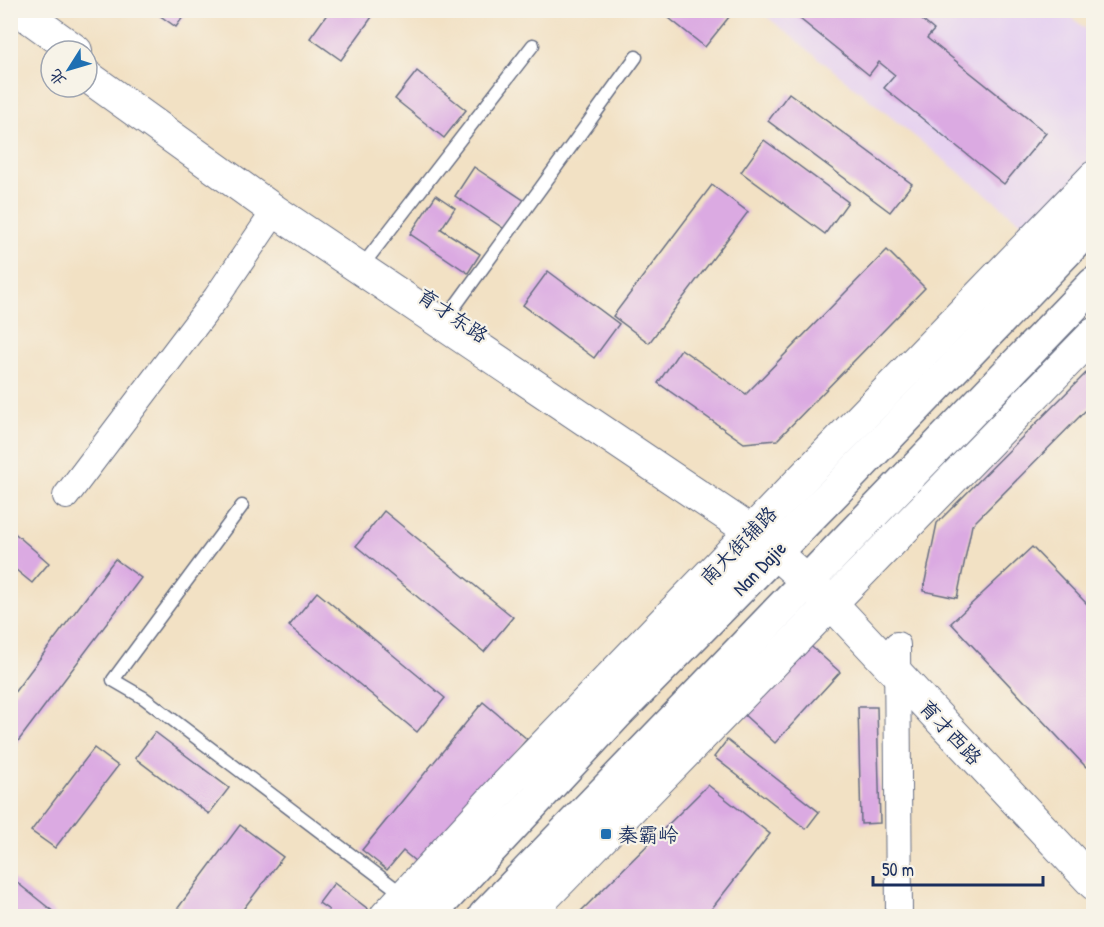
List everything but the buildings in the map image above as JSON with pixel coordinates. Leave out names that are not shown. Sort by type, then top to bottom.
[{"type":"main road","name":"Nan Dajie","points":[[406,910],[600,731],[770,535],[1094,222]]},
{"type":"main road","points":[[485,916],[1094,284]]},
{"type":"street","points":[[19,10],[59,39]]},
{"type":"street","points":[[10,21],[39,42]]},
{"type":"street","name":"育才东路","points":[[99,67],[770,535],[815,573]]},
{"type":"street","name":"育才东路","points":[[99,85],[275,211],[770,535]]},
{"type":"street","name":"南大街辅路","points":[[770,535],[1094,177]]},
{"type":"street","points":[[66,496],[216,298],[275,211]]},
{"type":"street","points":[[526,916],[1094,333]]},
{"type":"street","name":"育才西路","points":[[815,573],[897,659],[1094,884]]},
{"type":"street","points":[[897,659],[899,916]]},
{"type":"street","name":"育才西路","points":[[897,659],[1094,855]]},
{"type":"lane","points":[[369,257],[533,45]]},
{"type":"lane","points":[[450,313],[636,57]]},
{"type":"lane","points":[[242,506],[113,680],[144,698],[406,910]]},
{"type":"shaded area","points":[[760,11],[1064,11],[1093,35],[1093,159],[1029,229]]},
{"type":"place","name":"秦霸岭","points":[[606,834]]}]
